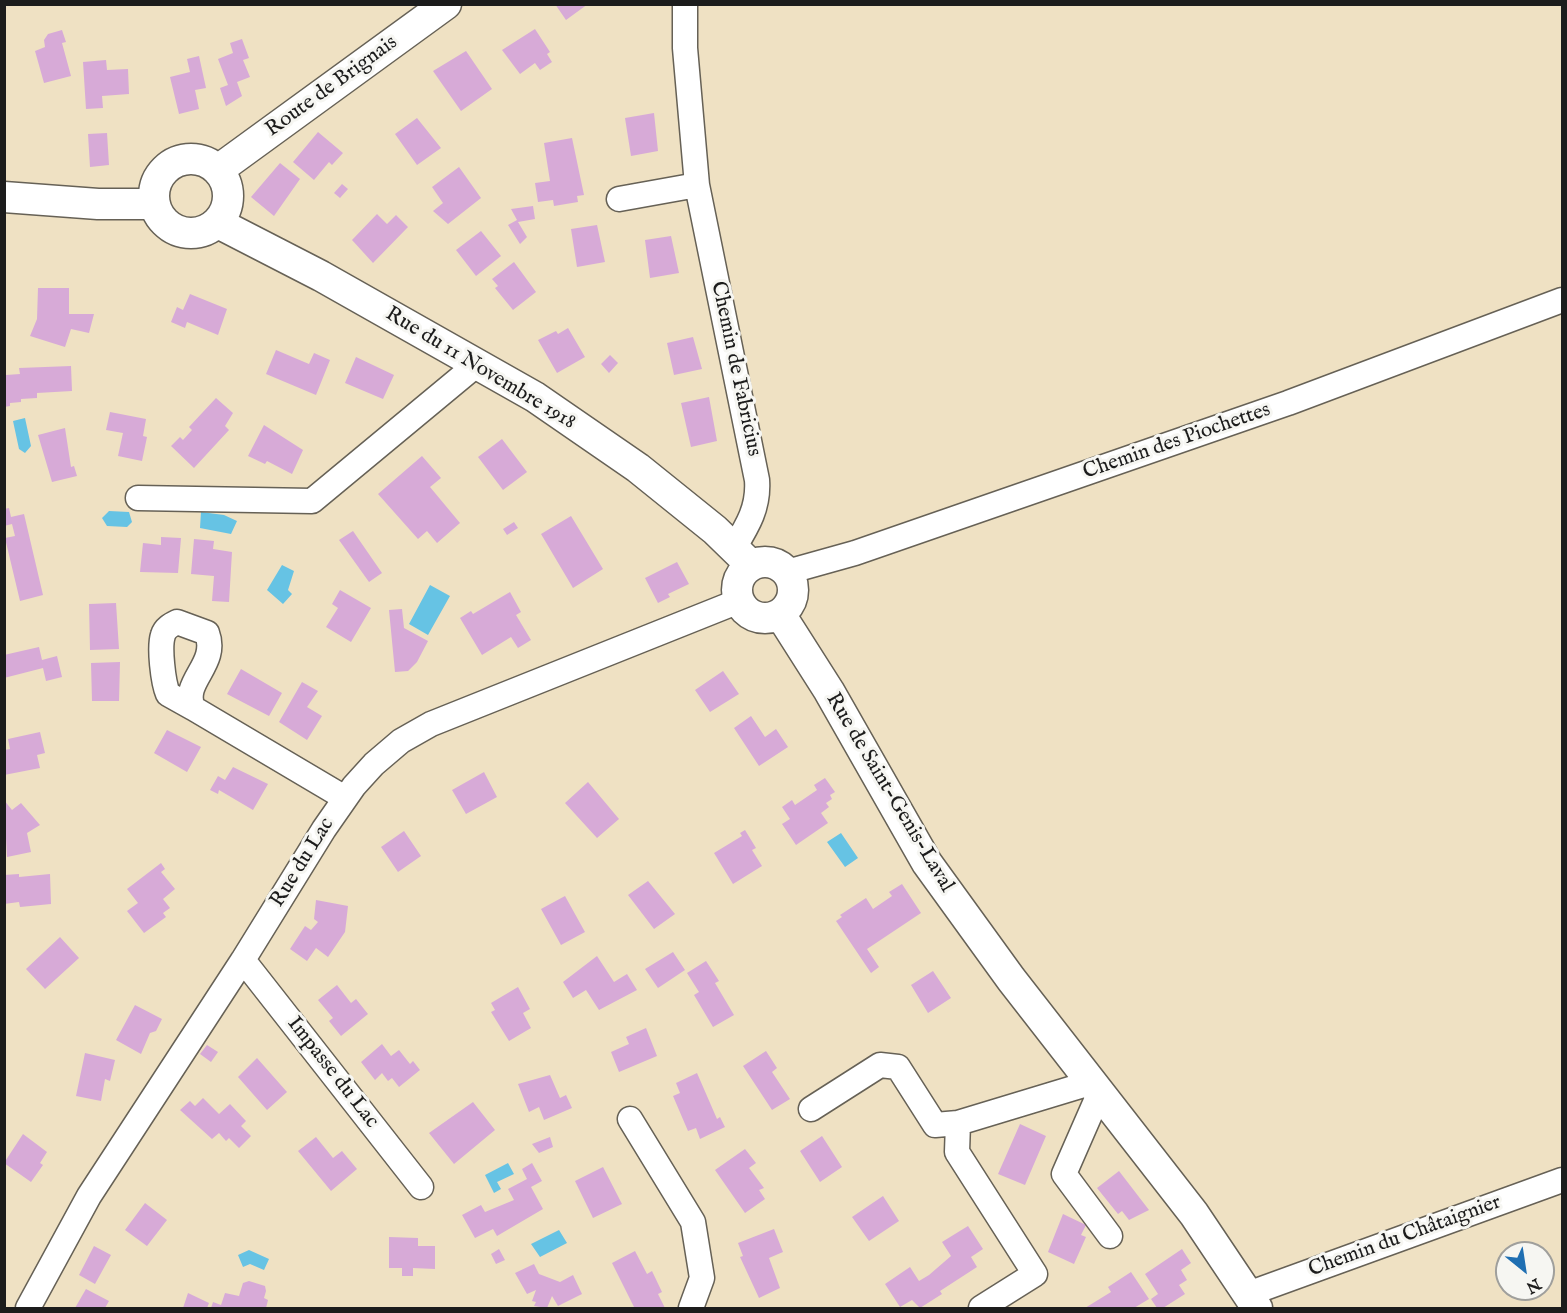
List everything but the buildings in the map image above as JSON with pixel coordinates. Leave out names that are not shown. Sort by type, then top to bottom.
[{"type":"street","name":"Route de Brignais","points":[[218,170],[446,4]]},
{"type":"street","name":"Chemin de Fabricius","points":[[685,4],[685,48],[697,185],[757,480],[758,497],[743,556]]},
{"type":"street","points":[[191,159],[201,160],[218,170],[225,179],[228,202],[218,223],[208,230],[186,234],[166,224],[155,204],[157,182],[171,165],[191,159]]},
{"type":"street","points":[[619,199],[697,185]]},
{"type":"street","points":[[4,197],[98,204],[155,204]]},
{"type":"street","name":"Rue du 11 Novembre 1918","points":[[218,223],[321,276],[535,397],[638,468],[743,556]]},
{"type":"street","name":"Chemin des Piochettes","points":[[787,572],[855,553],[1288,403],[1563,300]]},
{"type":"street","points":[[138,498],[312,501],[476,364]]},
{"type":"street","points":[[743,556],[770,562],[787,572],[794,589],[792,598],[780,614],[768,618],[758,617],[749,613],[739,601],[737,590],[743,556]]},
{"type":"street","name":"Rue du Lac","points":[[28,1308],[89,1196],[243,960],[345,798],[374,764],[401,741],[431,724],[739,601]]},
{"type":"street","name":"Rue de Saint-Genis-Laval","points":[[780,614],[829,691],[927,863],[1095,1088],[1194,1214],[1253,1301]]},
{"type":"street","points":[[194,708],[345,798]]},
{"type":"street","name":"Impasse du Lac","points":[[243,960],[421,1187]]},
{"type":"street","points":[[811,1109],[880,1065],[898,1067],[936,1125],[958,1123],[1095,1088]]},
{"type":"street","points":[[1095,1088],[1064,1174],[1110,1236]]},
{"type":"street","points":[[630,1119],[693,1222],[702,1278],[691,1308]]},
{"type":"street","points":[[958,1123],[957,1152],[1035,1274],[981,1308]]},
{"type":"street","name":"Chemin du Châtaignier","points":[[1253,1301],[1563,1180]]},
{"type":"water","points":[[25,418],[31,446],[25,453],[19,449],[13,421]]},
{"type":"water","points":[[109,511],[129,512],[132,522],[127,527],[107,526],[102,518]]},
{"type":"water","points":[[201,512],[224,515],[237,521],[231,534],[200,528]]},
{"type":"water","points":[[282,565],[294,571],[288,590],[292,594],[283,604],[267,590]]},
{"type":"water","points":[[430,585],[450,596],[428,635],[409,624]]},
{"type":"water","points":[[841,833],[858,858],[845,867],[827,842]]},
{"type":"water","points":[[508,1163],[514,1174],[497,1182],[501,1189],[494,1193],[485,1175]]},
{"type":"water","points":[[559,1230],[567,1243],[540,1257],[531,1244]]},
{"type":"water","points":[[249,1250],[269,1259],[264,1270],[250,1264],[243,1267],[238,1255]]}]
